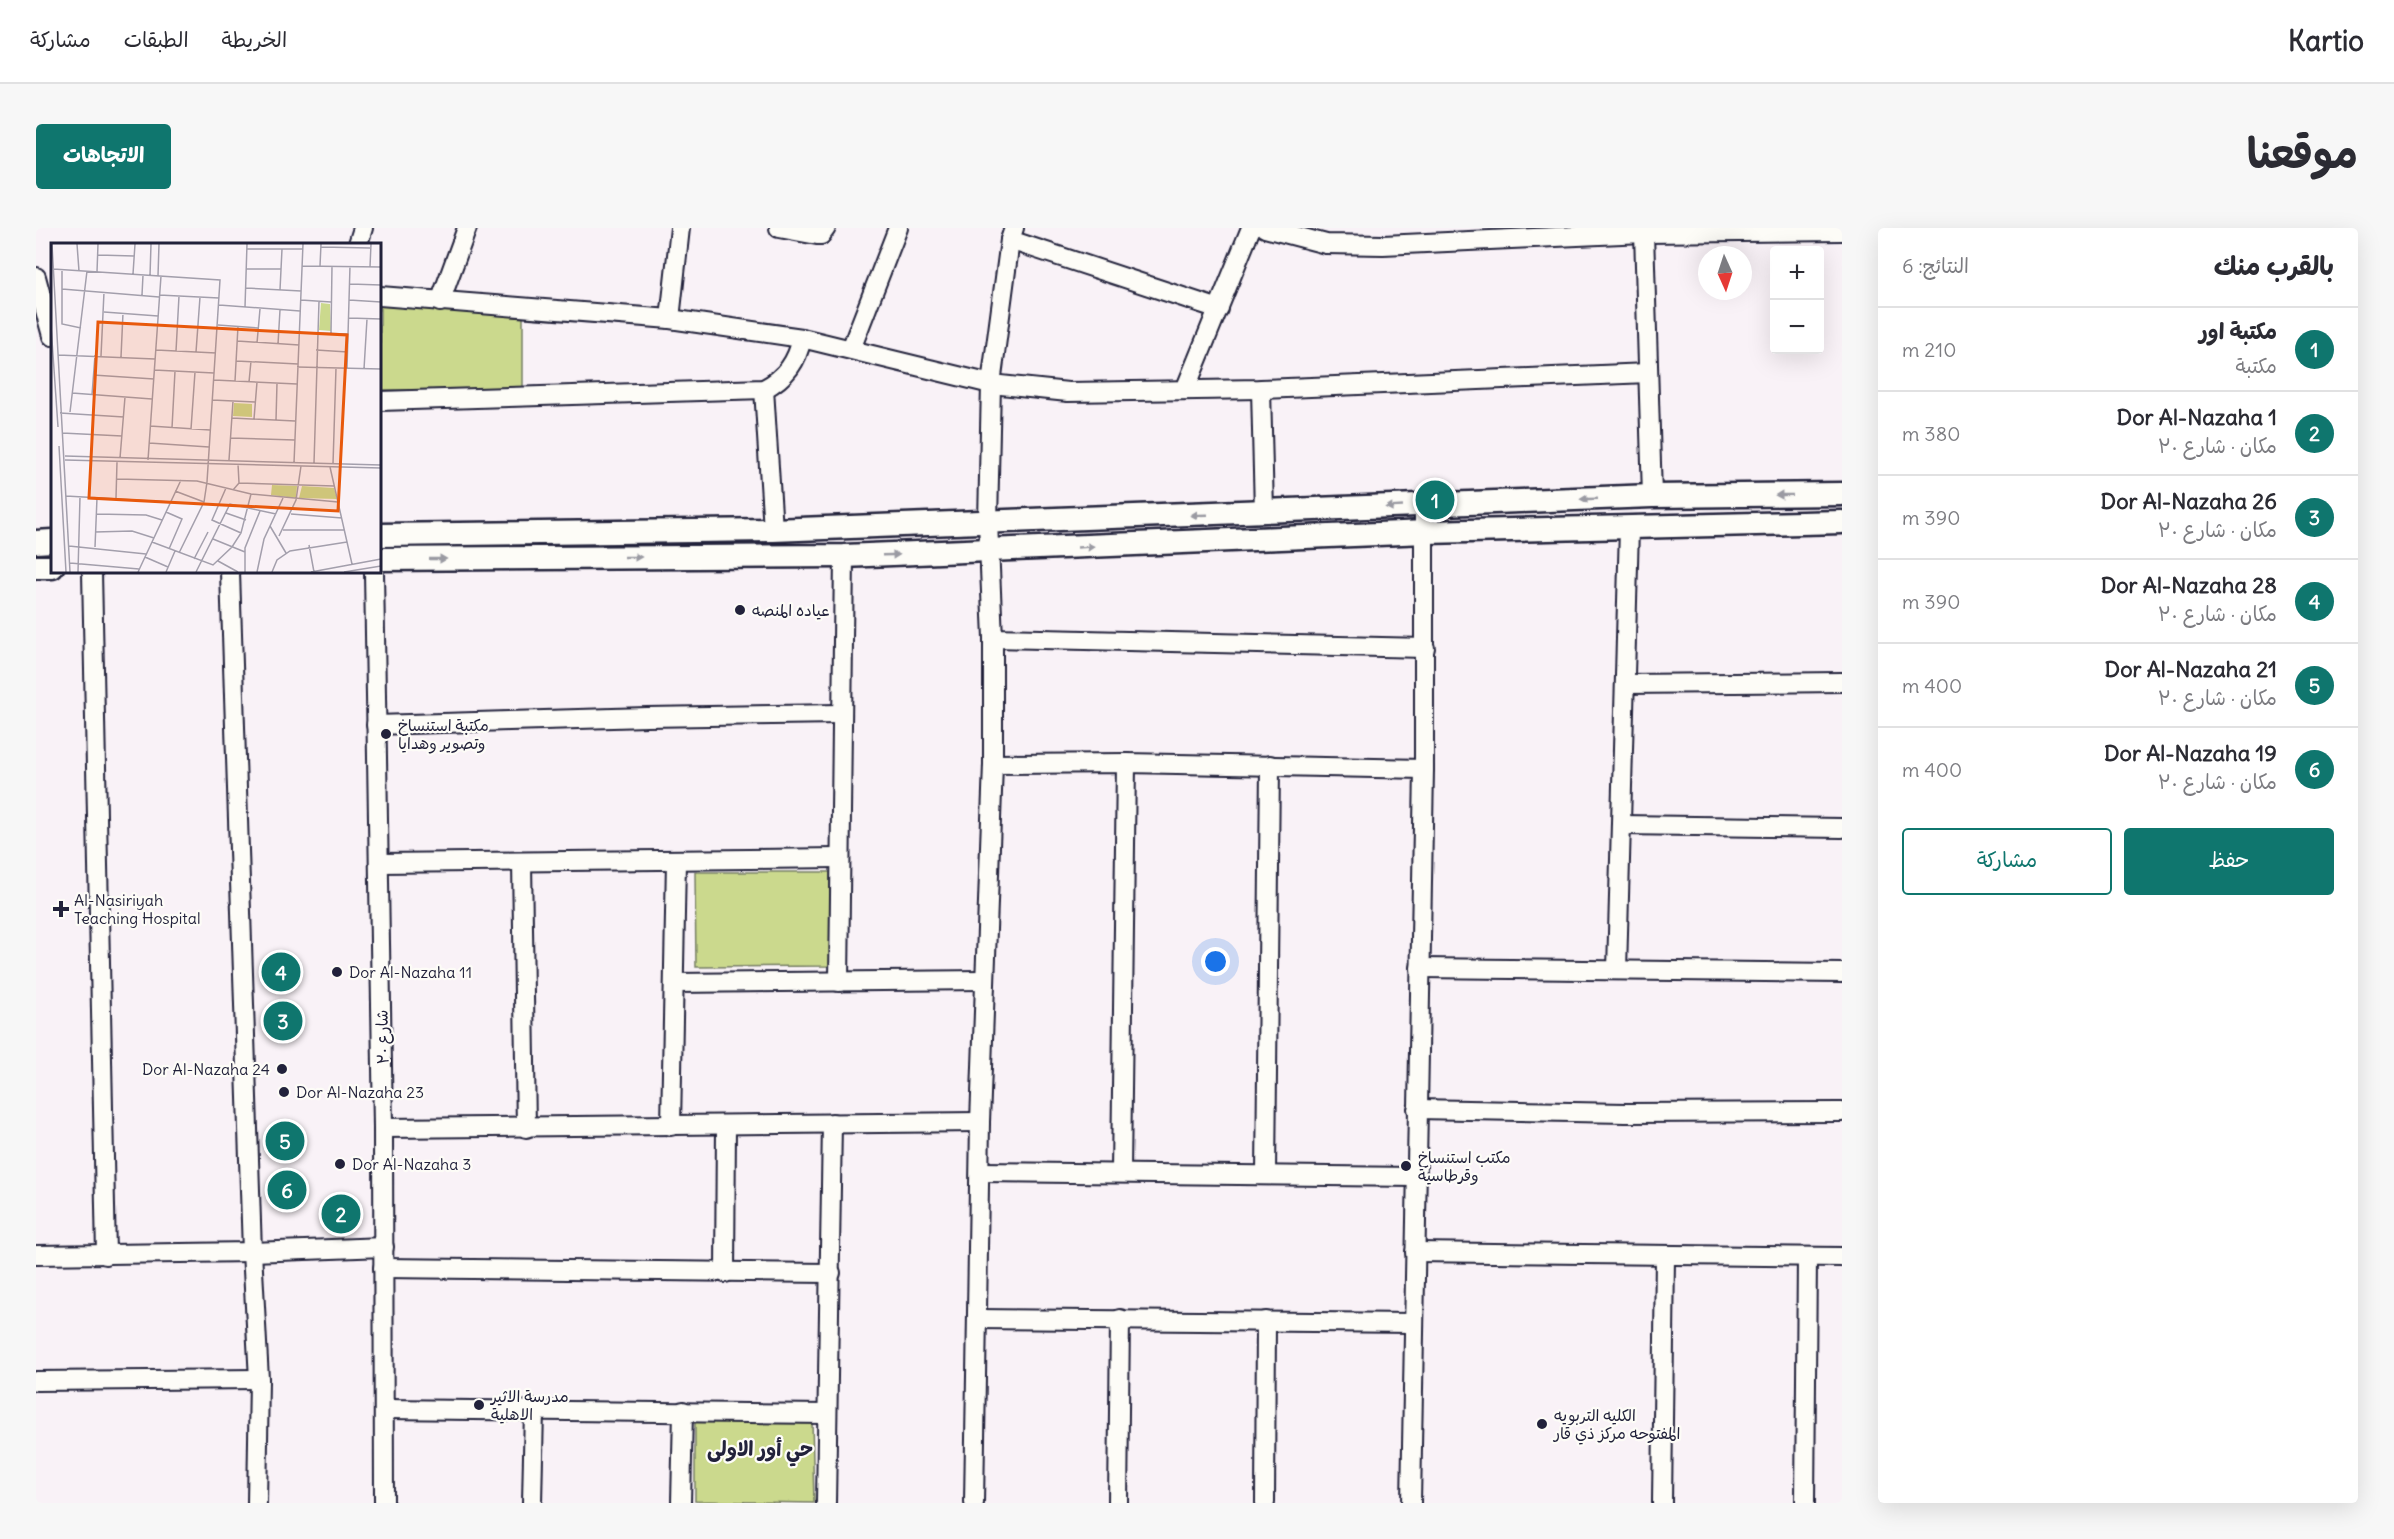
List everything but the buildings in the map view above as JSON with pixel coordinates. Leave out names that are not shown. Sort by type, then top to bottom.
[{"type":"street","points":[[358,243],[363,228]]},
{"type":"street","points":[[440,302],[467,228]]},
{"type":"street","points":[[670,319],[680,228]]},
{"type":"street","points":[[779,228],[821,235],[826,228]]},
{"type":"street","points":[[851,349],[898,228]]},
{"type":"street","points":[[1185,390],[1251,228]]},
{"type":"street","points":[[1265,228],[1326,244],[1372,245],[1644,233],[1842,231]]},
{"type":"street","points":[[1644,233],[1652,496]]},
{"type":"street","points":[[974,1503],[980,1122],[993,764],[993,638],[988,522],[991,384],[1012,234],[1218,309]]},
{"type":"street","points":[[42,285],[51,331]]},
{"type":"street","points":[[381,296],[670,319],[802,338],[991,384],[1068,392],[1261,389],[1648,373]]},
{"type":"street","points":[[381,401],[764,389],[786,374],[797,357],[802,338]]},
{"type":"street","points":[[764,389],[773,530]]},
{"type":"street","points":[[1261,389],[1264,512]]},
{"type":"street","points":[[381,535],[773,530],[1652,496],[1842,494]]},
{"type":"street","points":[[1411,1503],[1424,769],[1426,532],[1424,505]]},
{"type":"street","points":[[381,559],[844,556],[989,552],[1426,532],[1842,522]]},
{"type":"street","points":[[1617,970],[1629,528]]},
{"type":"street","points":[[839,982],[844,556]]},
{"type":"street","points":[[92,573],[106,1255]]},
{"type":"street","points":[[230,573],[252,1252],[259,1379],[257,1503]]},
{"type":"street","name":"شارع ٣٠","points":[[374,573],[383,1128],[384,1503]]},
{"type":"street","points":[[993,638],[1425,648]]},
{"type":"street","points":[[1624,684],[1842,682]]},
{"type":"street","points":[[376,725],[841,714]]},
{"type":"street","points":[[993,764],[1126,763],[1424,769]]},
{"type":"street","points":[[1121,1173],[1126,763]]},
{"type":"street","points":[[1266,1175],[1270,765]]},
{"type":"street","points":[[1621,825],[1842,828]]},
{"type":"street","points":[[380,863],[839,858]]},
{"type":"street","points":[[671,1126],[676,860]]},
{"type":"street","points":[[522,862],[526,1128]]},
{"type":"street","points":[[1420,968],[1842,973]]},
{"type":"street","points":[[675,983],[985,980]]},
{"type":"street","points":[[1417,1109],[1626,1113],[1842,1112]]},
{"type":"street","points":[[383,1128],[980,1122]]},
{"type":"street","points":[[826,1503],[832,1123]]},
{"type":"street","points":[[725,1273],[726,1125]]},
{"type":"street","points":[[981,1172],[1416,1177]]},
{"type":"street","points":[[36,1255],[252,1252],[384,1247]]},
{"type":"street","points":[[1415,1252],[1842,1257]]},
{"type":"street","points":[[1662,1503],[1665,1256]]},
{"type":"street","points":[[1805,1503],[1807,1257]]},
{"type":"street","points":[[383,1269],[831,1273]]},
{"type":"street","points":[[978,1319],[1414,1323]]},
{"type":"street","points":[[1118,1503],[1120,1319]]},
{"type":"street","points":[[1265,1503],[1266,1320]]},
{"type":"street","points":[[36,1381],[259,1379]]},
{"type":"street","points":[[384,1409],[827,1414]]},
{"type":"street","points":[[532,1503],[534,1409]]},
{"type":"street","points":[[681,1503],[683,1411]]},
{"type":"green space","points":[[381,306],[523,314],[523,389],[381,390]]},
{"type":"green space","points":[[695,872],[830,872],[830,966],[696,967]]},
{"type":"green space","points":[[695,1418],[812,1421],[814,1503],[695,1501]]},
{"type":"place","name":"مكتبة اور","points":[[1435,500]]},
{"type":"place","name":"عياده المنصه","points":[[740,610]]},
{"type":"place","name":"مكتبة استنساخ وتصوير وهدايا","points":[[386,734]]},
{"type":"place","name":"Al-Nasiriyah Teaching Hospital","points":[[61,909]]},
{"type":"place","name":"Dor Al-Nazaha 28","points":[[281,972]]},
{"type":"place","name":"Dor Al-Nazaha 11","points":[[337,972]]},
{"type":"place","name":"Dor Al-Nazaha 26","points":[[283,1021]]},
{"type":"place","name":"Dor Al-Nazaha 24","points":[[282,1069]]},
{"type":"place","name":"Dor Al-Nazaha 23","points":[[284,1092]]},
{"type":"place","name":"Dor Al-Nazaha 21","points":[[285,1141]]},
{"type":"place","name":"Dor Al-Nazaha 3","points":[[340,1164]]},
{"type":"place","name":"مكتب استنساخ وقرطاسية","points":[[1406,1166]]},
{"type":"place","name":"Dor Al-Nazaha 19","points":[[287,1190]]},
{"type":"place","name":"Dor Al-Nazaha 1","points":[[341,1214]]},
{"type":"place","name":"مدرسة الاثير الاهلية","points":[[479,1405]]},
{"type":"place","name":"الكليه التربويه المفتوحه مركز ذي قار","points":[[1542,1424]]},
{"type":"district","name":"حي أور الاولى","points":[[760,1448]]}]
